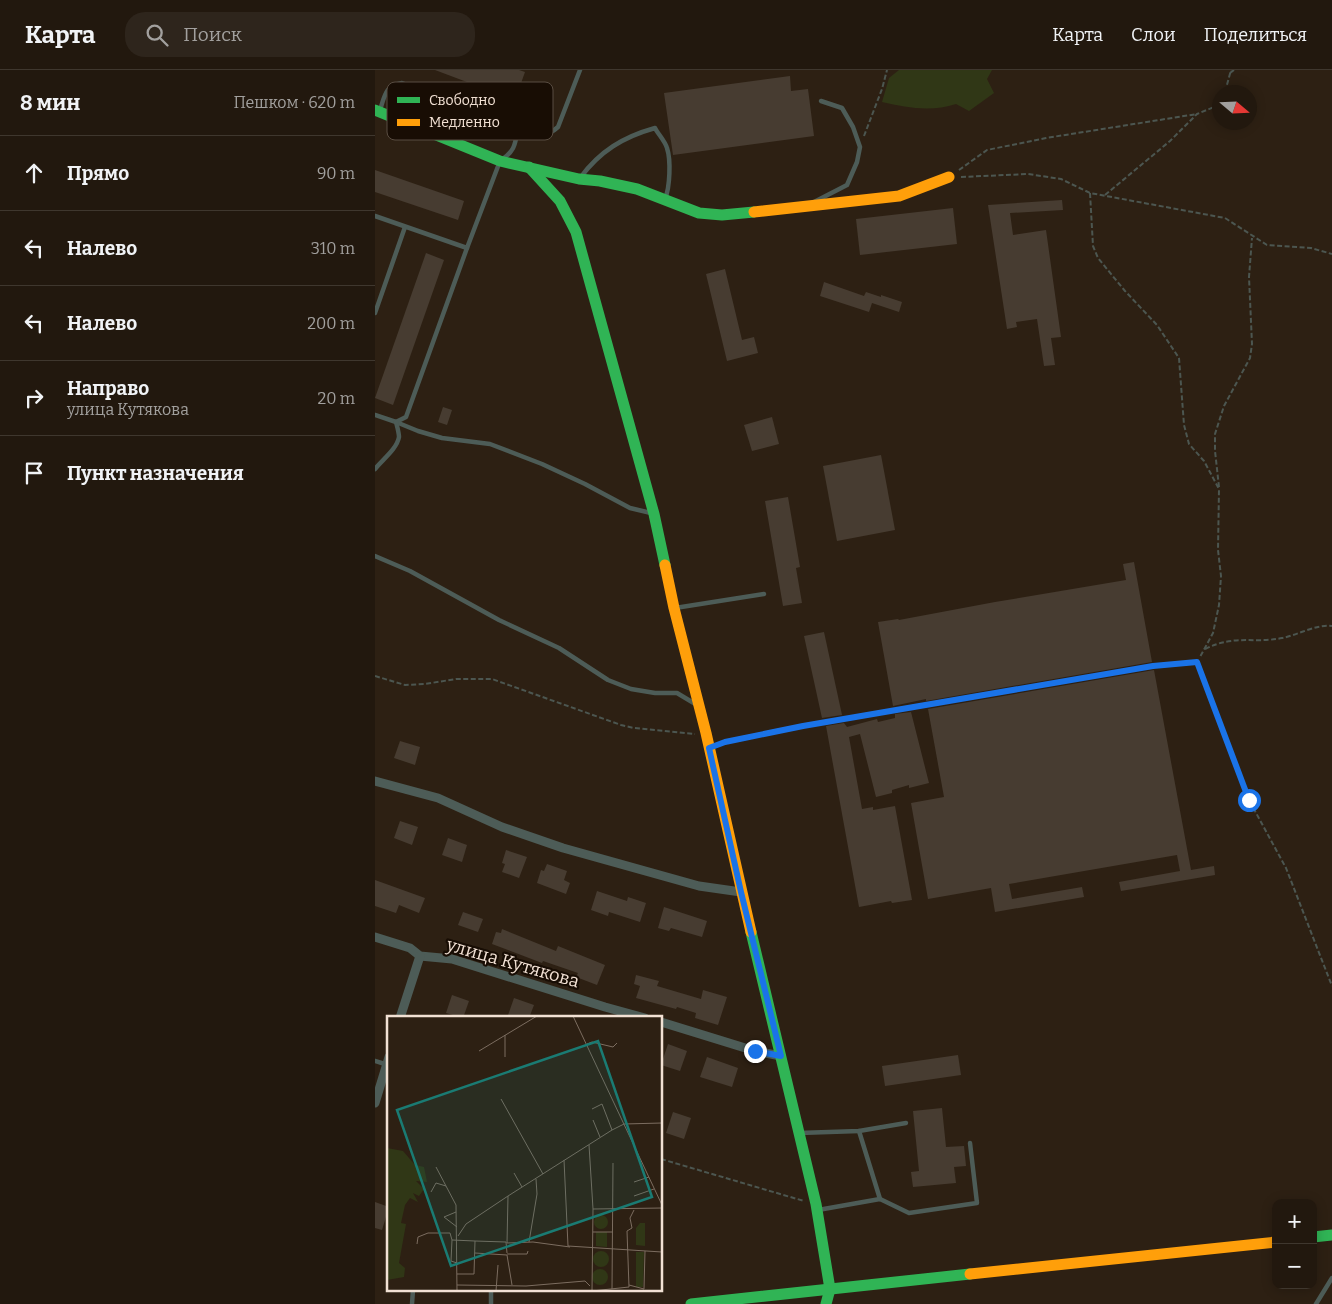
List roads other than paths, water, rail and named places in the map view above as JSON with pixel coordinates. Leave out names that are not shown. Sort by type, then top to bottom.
[{"type":"street","points":[[449,140],[500,161],[579,179],[600,181],[637,189],[699,213],[722,215],[802,208],[899,196],[949,177]]},
{"type":"street","points":[[529,168],[560,201],[576,232],[654,514],[674,608],[709,748],[741,892],[817,1207],[830,1289],[826,1304]]},
{"type":"street","points":[[375,781],[438,798],[502,827],[563,848],[699,886],[741,892]]},
{"type":"street","name":"улица Кутякова","points":[[375,937],[410,948],[420,956],[452,959],[638,1016]]},
{"type":"street","points":[[401,1016],[420,956]]},
{"type":"street","points":[[663,1023],[755,1051],[781,1056]]},
{"type":"street","points":[[375,1103],[387,1065]]},
{"type":"street","points":[[1317,1238],[1332,1236]]},
{"type":"street","points":[[691,1304],[1272,1242]]},
{"type":"lane","points":[[553,131],[558,127],[580,70]]},
{"type":"lane","points":[[377,110],[387,90]]},
{"type":"lane","points":[[802,208],[847,185],[857,162],[859,147],[853,127],[842,108],[821,101]]},
{"type":"lane","points":[[579,179],[591,164],[611,147],[633,134],[655,128],[667,148],[669,191],[665,200]]},
{"type":"lane","points":[[396,422],[406,417],[500,161],[511,154],[516,140]]},
{"type":"lane","points":[[375,216],[467,248]]},
{"type":"lane","points":[[375,313],[405,227]]},
{"type":"lane","points":[[375,415],[442,438],[490,444],[550,468],[630,508],[654,514]]},
{"type":"lane","points":[[375,469],[394,448],[399,437],[396,422]]},
{"type":"lane","points":[[375,556],[410,571],[499,620],[559,648],[608,680],[631,689],[677,693],[698,706]]},
{"type":"lane","points":[[674,608],[764,594]]},
{"type":"lane","points":[[709,748],[725,742],[803,726],[1153,666],[1197,662]]},
{"type":"lane","points":[[798,1133],[859,1131],[906,1122]]},
{"type":"lane","points":[[859,1131],[880,1199]]},
{"type":"lane","points":[[817,1207],[880,1199],[909,1213],[977,1203],[970,1143]]},
{"type":"lane","points":[[1316,1304],[1332,1278]]}]
